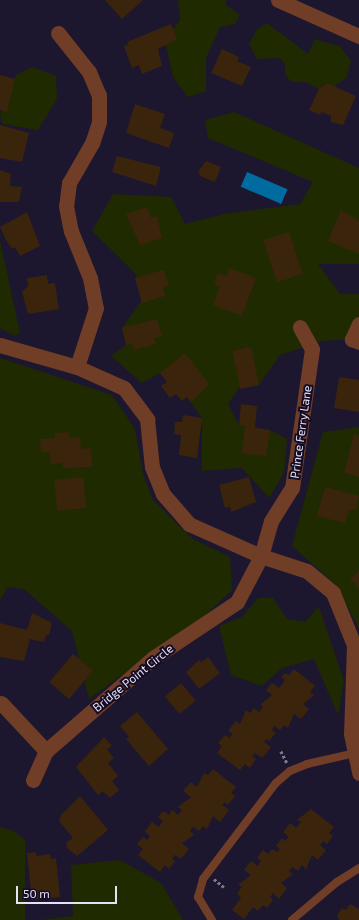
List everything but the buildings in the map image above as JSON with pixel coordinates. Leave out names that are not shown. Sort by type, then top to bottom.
[{"type":"street","points":[[278,0],[359,36]]},
{"type":"street","points":[[58,33],[89,72],[99,95],[99,122],[92,143],[69,183],[66,206],[71,231],[90,278],[96,308],[77,367]]},
{"type":"street","points":[[356,340],[359,324]]},
{"type":"street","name":"Prince Ferry Lane","points":[[261,556],[271,521],[292,488],[312,349],[300,327]]},
{"type":"street","points":[[0,345],[77,367],[124,388],[147,419],[152,468],[162,494],[190,524],[261,556],[307,571],[333,593],[357,644],[351,734],[359,773]]},
{"type":"street","name":"Bridge Point Circle","points":[[46,751],[153,658],[237,602],[261,556]]},
{"type":"street","points":[[1,703],[46,751],[33,780]]},
{"type":"lane","points":[[212,920],[198,897],[198,889],[276,782],[290,771],[307,764],[355,754]]},
{"type":"lane","points":[[292,920],[337,882],[359,868]]},
{"type":"green space","points":[[178,0],[226,0],[226,5],[240,15],[235,24],[220,27],[206,58],[206,91],[188,97],[173,77],[165,40],[180,20]]},
{"type":"green space","points":[[267,23],[308,54],[315,39],[339,46],[351,60],[347,77],[332,88],[327,83],[323,85],[321,90],[305,82],[292,82],[285,75],[285,64],[280,58],[257,59],[249,44],[257,29]]},
{"type":"green space","points":[[32,67],[56,76],[57,99],[38,130],[2,124],[0,114],[16,75]]},
{"type":"green space","points":[[234,112],[359,168],[359,264],[318,264],[340,294],[359,294],[359,324],[352,339],[323,341],[280,355],[259,385],[239,388],[228,404],[239,425],[270,430],[287,439],[284,473],[269,498],[242,468],[202,471],[202,418],[187,397],[160,373],[142,383],[111,356],[126,345],[122,328],[142,300],[136,274],[92,231],[113,194],[171,197],[185,224],[224,214],[300,204],[313,182],[208,138],[205,120]]},
{"type":"green space","points":[[0,240],[20,333],[15,336],[0,328]]},
{"type":"green space","points":[[0,358],[112,395],[135,429],[143,473],[153,500],[193,539],[230,557],[232,590],[209,612],[89,699],[72,631],[24,589],[8,587],[0,600]]},
{"type":"green space","points":[[359,427],[359,629],[337,586],[292,546],[323,432]]},
{"type":"green space","points":[[258,598],[273,598],[287,619],[305,622],[319,607],[344,681],[338,715],[314,659],[282,668],[262,686],[231,675],[219,626],[242,617]]},
{"type":"green space","points":[[0,827],[11,830],[25,839],[25,920],[0,920]]},
{"type":"green space","points":[[120,860],[161,883],[183,920],[41,920],[73,916],[71,865]]},
{"type":"water","points":[[247,172],[288,189],[281,204],[241,187]]}]
